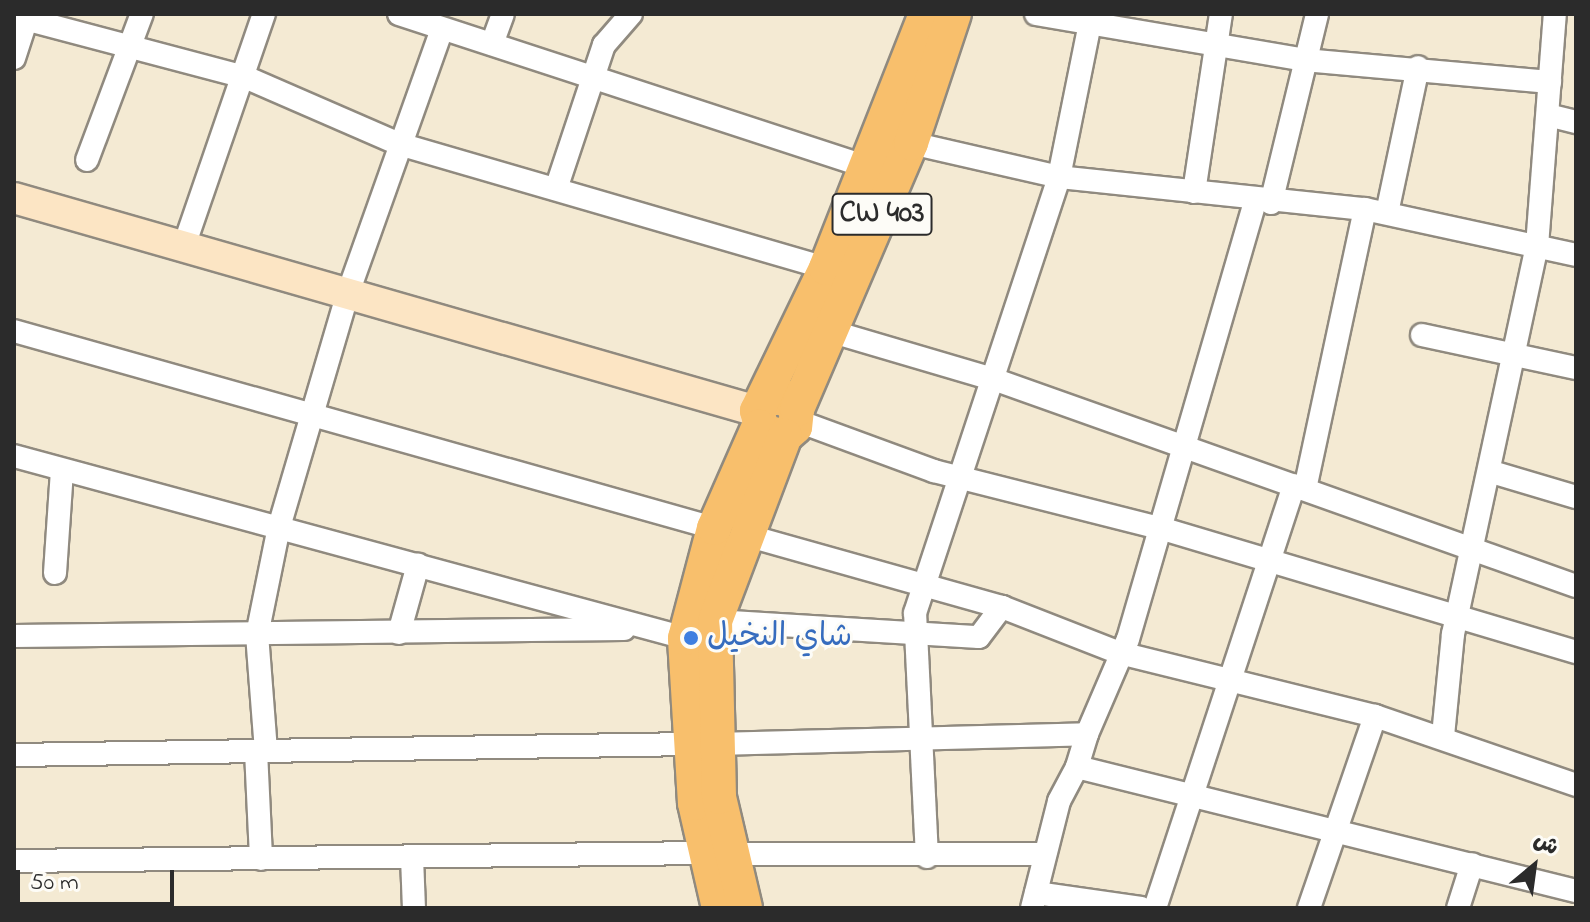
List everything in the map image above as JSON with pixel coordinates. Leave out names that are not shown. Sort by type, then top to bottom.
[{"type":"main road","name":"CW 403","points":[[702,744],[715,621],[749,536],[777,417],[826,268],[926,14]]},
{"type":"main road","name":"CW 403","points":[[719,908],[720,853],[685,638],[714,528],[777,417],[833,332],[911,143],[954,14]]},
{"type":"main road","name":"CW 403","points":[[720,853],[745,908]]},
{"type":"street","points":[[87,160],[142,14]]},
{"type":"street","points":[[184,246],[245,77],[264,14]]},
{"type":"street","points":[[399,14],[866,167]]},
{"type":"street","points":[[492,44],[503,14]]},
{"type":"street","points":[[556,189],[610,32],[631,14]]},
{"type":"street","points":[[1036,14],[1090,18],[1214,45],[1304,60],[1418,67],[1550,82]]},
{"type":"street","points":[[1194,192],[1221,14]]},
{"type":"street","points":[[1141,908],[1034,900],[1043,854],[1120,653],[1160,528],[1263,202],[1317,14]]},
{"type":"street","points":[[1443,736],[1457,617],[1492,472],[1512,355],[1537,246],[1552,116],[1550,82],[1555,14]]},
{"type":"street","points":[[927,857],[912,629],[959,476],[996,380],[1059,177],[1090,18]]},
{"type":"street","points":[[14,58],[20,19],[131,45],[245,77],[399,144],[826,268]]},
{"type":"street","points":[[261,859],[257,635],[279,527],[348,293],[442,29]]},
{"type":"street","points":[[1155,908],[1229,677],[1300,487],[1418,67]]},
{"type":"street","points":[[1552,116],[1576,122]]},
{"type":"street","points":[[911,143],[1059,177],[1263,202],[1376,211],[1576,255]]},
{"type":"street","points":[[14,198],[777,417],[959,476],[1160,528],[1576,652]]},
{"type":"street","points":[[14,331],[714,528]]},
{"type":"street","points":[[833,332],[996,380],[1576,586]]},
{"type":"street","points":[[1422,335],[1576,368]]},
{"type":"street","points":[[14,456],[685,638]]},
{"type":"street","points":[[55,573],[62,470]]},
{"type":"street","points":[[1492,472],[1576,497]]},
{"type":"street","points":[[749,536],[1002,607],[1120,653],[1229,677],[1443,736],[1576,785]]},
{"type":"street","points":[[399,633],[418,565]]},
{"type":"street","points":[[715,621],[912,629],[979,637],[1002,607]]},
{"type":"street","points":[[14,636],[649,628]]},
{"type":"street","points":[[1309,908],[1341,829],[1375,716]]},
{"type":"street","points":[[14,755],[702,744],[917,735],[1087,734]]},
{"type":"street","points":[[1077,767],[1341,829],[1576,891]]},
{"type":"street","points":[[14,861],[720,853],[927,857],[1043,854]]},
{"type":"street","points":[[412,857],[414,908]]},
{"type":"street","points":[[1458,908],[1472,864]]},
{"type":"place","name":"شاي النخيل","points":[[691,638]]}]
